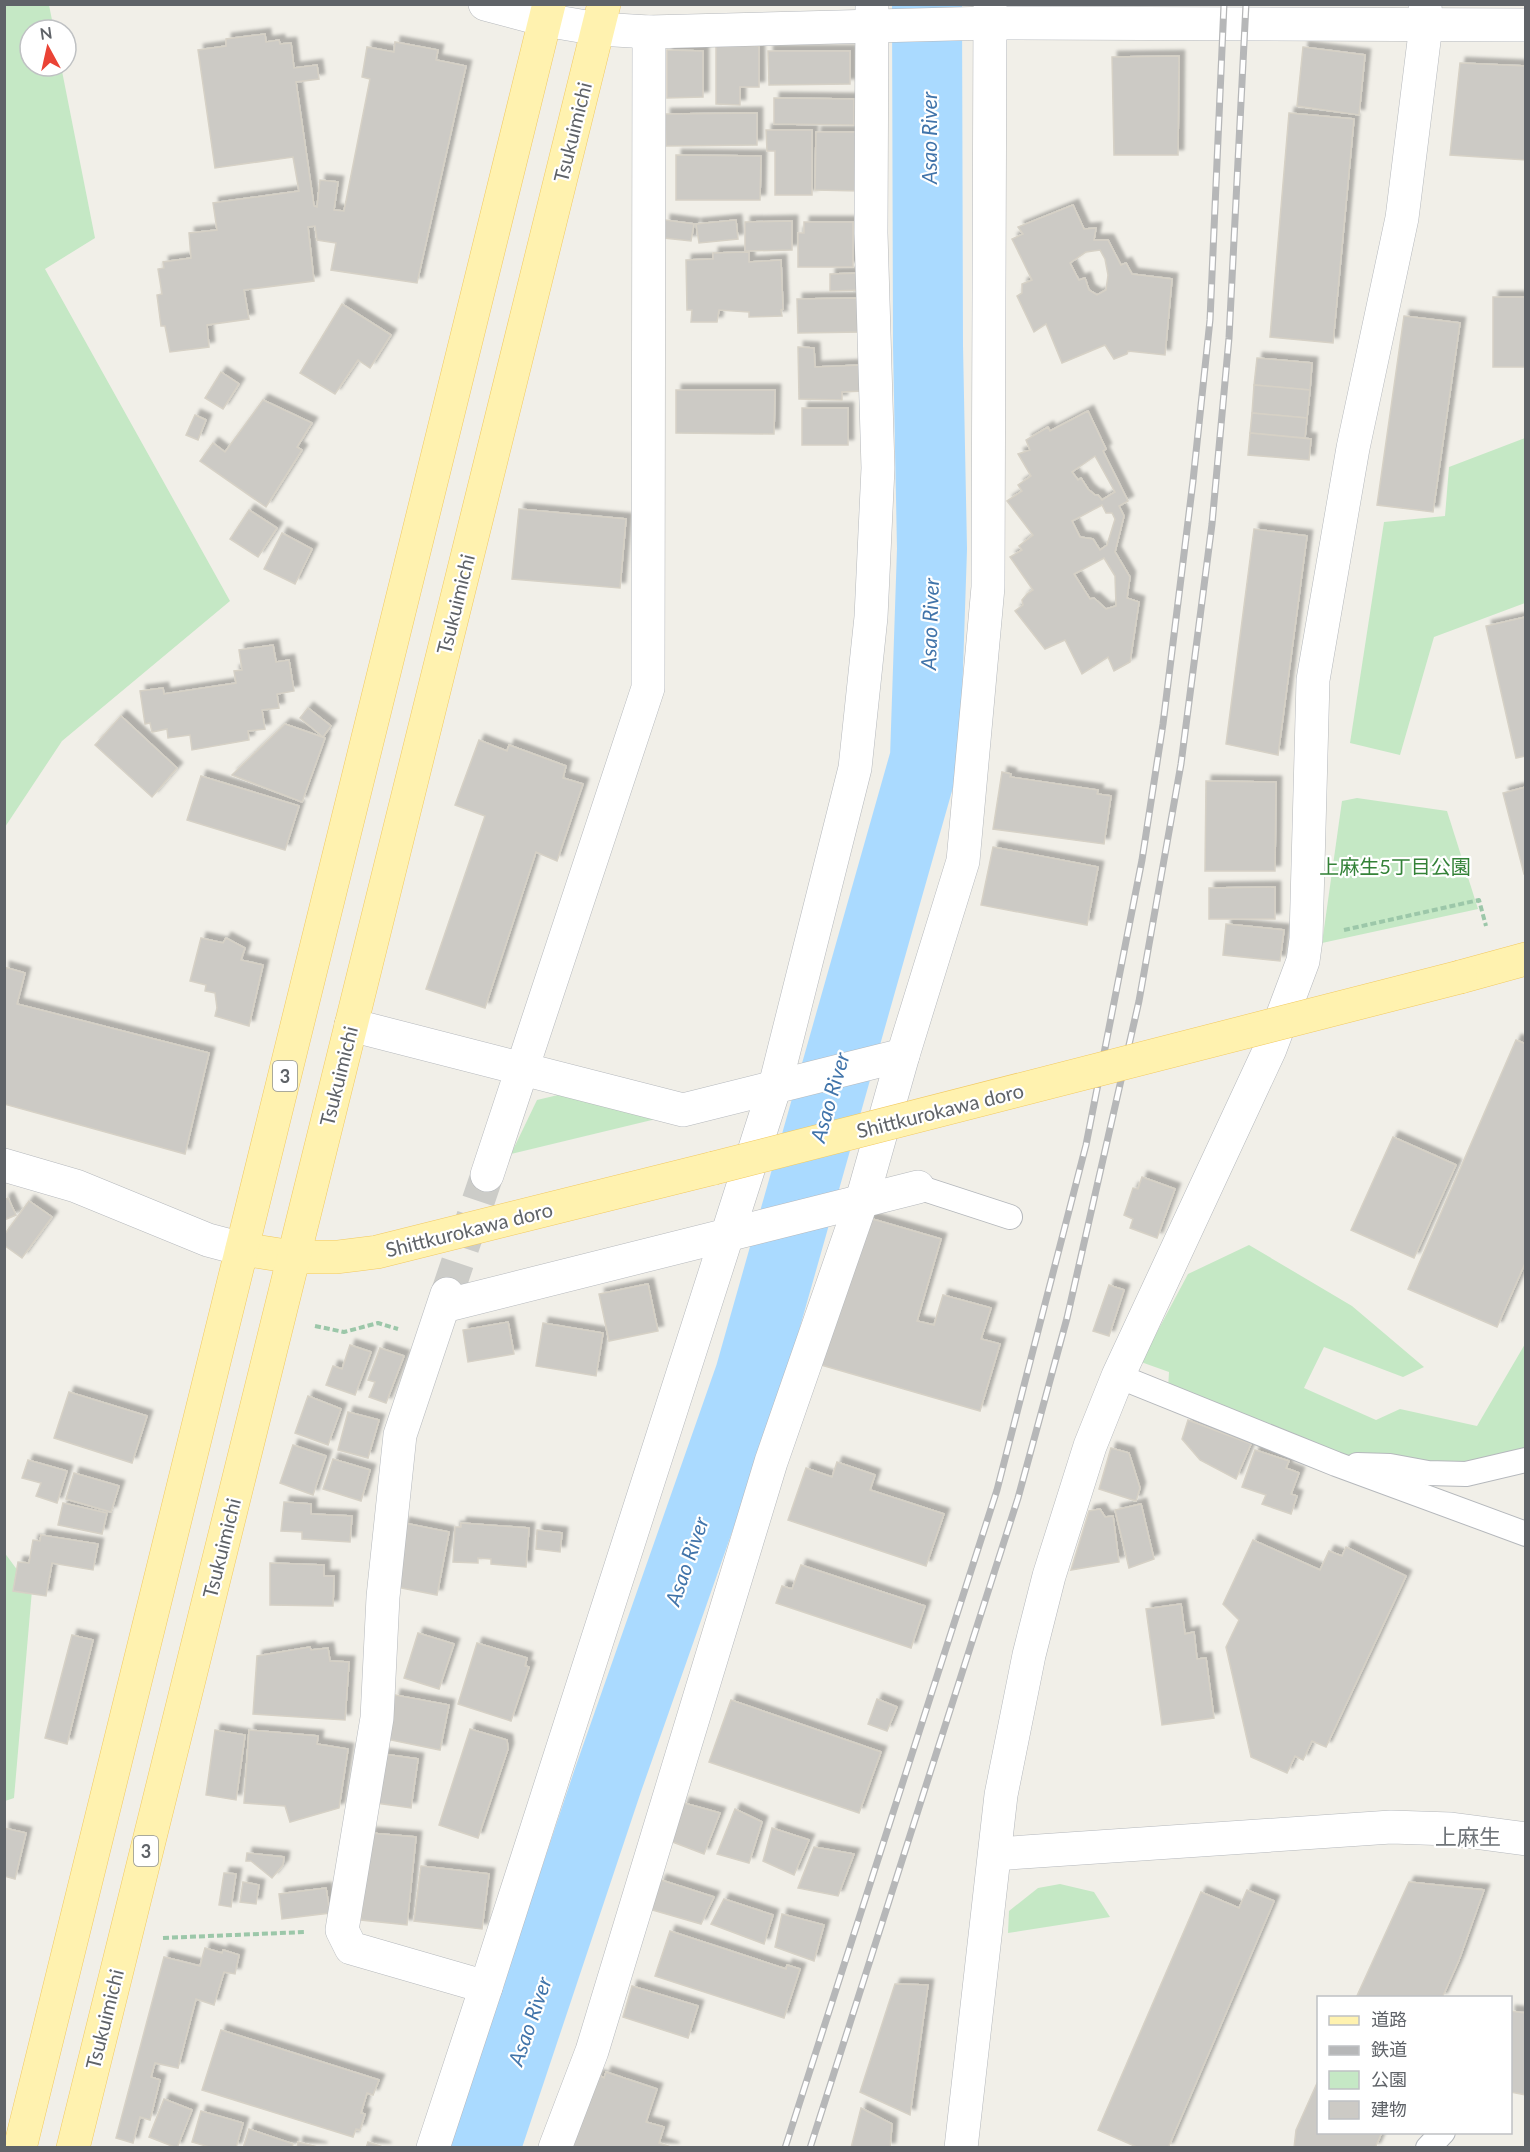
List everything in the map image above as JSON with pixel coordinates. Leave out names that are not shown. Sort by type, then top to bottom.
[{"type":"main road","name":"3","points":[[20,2148],[547,12]]},
{"type":"main road","name":"Tsukuimichi","points":[[73,2148],[601,17]]},
{"type":"main road","name":"Shittkurokawa doro","points":[[242,1249],[293,1257],[337,1257],[377,1252],[714,1168],[1526,959]]},
{"type":"street","points":[[485,4],[601,17],[649,32],[882,20],[956,25],[990,14],[1425,15],[1526,25]]},
{"type":"street","points":[[555,2148],[592,2051],[771,1462],[862,1200],[903,1055],[963,861],[988,587],[990,14]]},
{"type":"street","points":[[961,2148],[1001,1795],[1014,1726],[1046,1587],[1090,1446],[1118,1376],[1270,1049],[1303,961],[1306,939],[1313,680],[1353,448],[1402,218],[1425,15]]},
{"type":"street","points":[[433,2148],[732,1233],[784,1084],[855,768],[871,617],[878,468],[871,232],[882,20]]},
{"type":"street","points":[[487,1175],[648,688],[649,32]]},
{"type":"street","points":[[351,1025],[683,1110],[903,1055]]},
{"type":"street","points":[[4,1165],[76,1186],[208,1240],[242,1249]]},
{"type":"street","points":[[486,1987],[351,1948],[342,1930],[377,1718],[383,1597],[400,1435],[445,1300],[918,1187]]},
{"type":"street","points":[[995,1854],[1391,1827],[1451,1829],[1526,1839]]},
{"type":"lane","points":[[918,1187],[1010,1217]]},
{"type":"lane","points":[[1118,1376],[1336,1464],[1526,1534]]},
{"type":"lane","points":[[1336,1464],[1390,1466],[1428,1473],[1466,1474],[1526,1460]]},
{"type":"lane","points":[[1428,2148],[1442,2134]]},
{"type":"path","points":[[1342,931],[1479,900],[1486,926]]},
{"type":"path","points":[[308,1325],[344,1332],[378,1323],[433,1339]]},
{"type":"path","points":[[157,1938],[342,1930]]},
{"type":"green space","points":[[5,4],[49,5],[52,18],[18,18],[18,78],[63,78],[95,238],[45,269],[230,601],[62,741],[5,827]]},
{"type":"green space","points":[[1525,438],[1525,603],[1434,637],[1400,755],[1350,743],[1384,522],[1445,516],[1449,467]]},
{"type":"green space","name":"上麻生5丁目公園","points":[[1357,798],[1447,811],[1478,909],[1322,943],[1342,801]]},
{"type":"green space","points":[[558,1095],[656,1119],[511,1154],[537,1100]]},
{"type":"green space","points":[[1249,1245],[1352,1306],[1424,1367],[1403,1377],[1324,1347],[1304,1388],[1376,1420],[1400,1409],[1477,1426],[1525,1344],[1525,1460],[1392,1472],[1168,1389],[1169,1372],[1141,1362],[1188,1274]]},
{"type":"green space","points":[[4,1552],[32,1590],[14,1798],[5,1801]]},
{"type":"green space","points":[[1060,1884],[1094,1892],[1110,1917],[1008,1933],[1009,1911],[1038,1888]]},
{"type":"building","points":[[265,34],[266,42],[279,40],[280,44],[291,43],[294,68],[317,65],[319,79],[296,82],[314,206],[317,207],[320,180],[338,182],[334,210],[344,211],[370,79],[362,77],[367,47],[394,52],[395,42],[438,50],[436,60],[466,66],[417,283],[331,270],[336,243],[317,240],[315,226],[308,227],[314,281],[244,290],[249,319],[207,325],[209,347],[170,352],[165,326],[161,326],[157,295],[162,294],[158,269],[164,268],[163,262],[191,258],[189,233],[217,230],[213,203],[299,191],[293,157],[215,168],[198,50],[226,46],[226,39]]},
{"type":"building","points":[[716,45],[759,46],[759,87],[740,87],[740,105],[716,104]]},
{"type":"building","points":[[1303,47],[1365,55],[1359,115],[1297,106]]},
{"type":"building","points":[[667,50],[703,51],[703,97],[667,98]]},
{"type":"building","points":[[768,51],[850,51],[850,84],[769,85]]},
{"type":"building","points":[[1179,56],[1178,155],[1114,155],[1112,57]]},
{"type":"building","points":[[1460,63],[1526,66],[1526,160],[1450,155]]},
{"type":"building","points":[[774,98],[854,99],[854,125],[774,124]]},
{"type":"building","points":[[757,113],[757,145],[666,146],[665,114]]},
{"type":"building","points":[[1289,113],[1354,119],[1333,343],[1270,337]]},
{"type":"building","points":[[766,130],[812,130],[812,195],[775,195],[775,151],[767,151]]},
{"type":"building","points":[[816,132],[860,132],[860,191],[815,190]]},
{"type":"building","points":[[676,155],[761,156],[760,200],[676,200]]},
{"type":"building","points":[[1073,205],[1084,229],[1096,228],[1094,240],[1108,240],[1121,265],[1126,263],[1132,274],[1172,279],[1165,355],[1128,351],[1127,354],[1114,359],[1105,345],[1062,363],[1046,324],[1034,332],[1017,296],[1022,293],[1022,284],[1032,280],[1012,239],[1023,234],[1018,227]],"holes":[[[1100,250],[1105,259],[1108,275],[1106,290],[1097,295],[1089,290],[1085,278],[1079,280],[1070,263],[1086,252]]]},
{"type":"building","points":[[665,220],[694,224],[691,241],[664,238]]},
{"type":"building","points":[[736,220],[738,239],[699,243],[696,224]]},
{"type":"building","points":[[792,221],[792,250],[745,251],[745,222]]},
{"type":"building","points":[[804,222],[853,222],[853,267],[798,267],[798,233],[804,233]]},
{"type":"building","points":[[749,252],[749,262],[781,260],[782,316],[749,317],[749,312],[719,310],[717,322],[691,322],[692,310],[687,310],[686,260],[713,259],[713,253]]},
{"type":"building","points":[[862,273],[862,290],[830,291],[830,274]]},
{"type":"building","points":[[1493,297],[1526,297],[1526,367],[1493,367]]},
{"type":"building","points":[[862,298],[862,332],[798,333],[797,299]]},
{"type":"building","points":[[342,304],[391,335],[370,368],[358,360],[335,394],[300,373]]},
{"type":"building","points":[[1404,316],[1460,323],[1433,512],[1377,505]]},
{"type":"building","points":[[798,347],[814,348],[815,367],[862,365],[863,391],[842,392],[842,400],[799,399]]},
{"type":"building","points":[[1257,358],[1312,363],[1310,390],[1254,385]]},
{"type":"building","points":[[221,372],[239,384],[223,409],[205,398]]},
{"type":"building","points":[[1254,385],[1310,390],[1307,418],[1252,413]]},
{"type":"building","points":[[676,390],[775,390],[774,434],[676,433]]},
{"type":"building","points":[[263,400],[312,423],[297,447],[302,450],[266,507],[200,461],[213,443],[225,452]]},
{"type":"building","points":[[802,408],[848,408],[848,445],[802,445]]},
{"type":"building","points":[[1088,411],[1106,449],[1103,451],[1128,501],[1119,506],[1124,516],[1115,552],[1130,577],[1127,598],[1139,602],[1130,662],[1114,671],[1108,657],[1082,674],[1065,640],[1045,649],[1015,611],[1023,605],[1022,600],[1033,590],[1010,557],[1022,550],[1019,546],[1033,535],[1007,501],[1022,491],[1018,485],[1031,476],[1018,454],[1030,450],[1026,440],[1048,427],[1050,431]],"holes":[[[1095,456],[1115,492],[1102,500],[1072,472]],[[1102,505],[1106,513],[1112,513],[1115,519],[1107,545],[1100,550],[1093,539],[1080,537],[1072,521]],[[1104,558],[1115,576],[1116,606],[1106,609],[1094,598],[1090,599],[1074,574]]]},
{"type":"building","points":[[1252,413],[1307,418],[1305,438],[1250,433]]},
{"type":"building","points":[[195,415],[206,420],[198,440],[186,435]]},
{"type":"building","points":[[1250,433],[1311,439],[1309,460],[1248,455]]},
{"type":"building","points":[[519,509],[626,519],[620,588],[512,579]]},
{"type":"building","points":[[249,510],[277,528],[258,557],[230,539]]},
{"type":"building","points":[[1254,529],[1307,536],[1278,755],[1226,744]]},
{"type":"building","points":[[282,533],[312,549],[295,584],[264,569]]},
{"type":"building","points":[[1526,617],[1526,756],[1516,758],[1486,626]]},
{"type":"building","points":[[273,645],[276,662],[289,660],[294,691],[277,694],[279,708],[262,710],[265,729],[248,731],[249,740],[192,750],[190,735],[168,738],[167,729],[152,732],[150,723],[145,724],[140,691],[163,688],[164,694],[236,683],[234,671],[242,670],[239,650]]},
{"type":"building","points":[[308,708],[331,726],[323,737],[300,718]]},
{"type":"building","points":[[121,716],[177,768],[152,797],[95,745]]},
{"type":"building","points":[[285,724],[325,738],[302,802],[232,775]]},
{"type":"building","points":[[479,740],[507,751],[509,745],[566,766],[563,778],[583,784],[557,861],[536,852],[485,1008],[426,989],[485,816],[455,805]]},
{"type":"building","points":[[1002,772],[1011,774],[1010,777],[1098,790],[1097,794],[1111,796],[1104,844],[993,829]]},
{"type":"building","points":[[201,776],[299,806],[285,850],[187,820]]},
{"type":"building","points":[[1206,781],[1276,782],[1275,871],[1205,871]]},
{"type":"building","points":[[1526,787],[1526,873],[1524,874],[1503,793]]},
{"type":"building","points":[[993,847],[1098,867],[1087,925],[981,905]]},
{"type":"building","points":[[1275,887],[1275,919],[1209,919],[1209,888]]},
{"type":"building","points":[[1226,924],[1284,930],[1280,961],[1223,955]]},
{"type":"building","points":[[201,938],[223,943],[226,938],[245,948],[241,960],[263,965],[249,1026],[215,1016],[217,1008],[215,993],[205,991],[206,985],[190,981]]},
{"type":"building","points":[[4,967],[25,973],[17,1004],[209,1053],[185,1154],[4,1104]]},
{"type":"building","points":[[1516,1040],[1526,1044],[1526,1261],[1497,1327],[1408,1289]]},
{"type":"building","points":[[1393,1137],[1456,1165],[1414,1258],[1351,1230]]},
{"type":"building","points":[[1142,1177],[1175,1189],[1157,1238],[1130,1228],[1133,1219],[1124,1215],[1133,1188],[1138,1189]]},
{"type":"building","points":[[8,1198],[16,1215],[4,1220],[4,1200]]},
{"type":"building","points":[[29,1201],[52,1217],[22,1258],[4,1245],[4,1235]]},
{"type":"building","points":[[869,1218],[941,1239],[917,1321],[934,1325],[943,1295],[991,1308],[981,1339],[1000,1344],[980,1411],[821,1365]]},
{"type":"building","points":[[648,1284],[658,1331],[609,1341],[599,1294]]},
{"type":"building","points":[[1109,1285],[1124,1290],[1109,1336],[1093,1331]]},
{"type":"building","points":[[508,1322],[514,1354],[468,1362],[463,1330]]},
{"type":"building","points":[[543,1323],[603,1333],[596,1376],[536,1366]]},
{"type":"building","points":[[350,1345],[371,1352],[355,1395],[326,1385],[333,1366],[342,1369]]},
{"type":"building","points":[[380,1348],[404,1356],[386,1403],[369,1397],[375,1382],[368,1380]]},
{"type":"building","points":[[69,1392],[147,1416],[132,1463],[54,1438]]},
{"type":"building","points":[[308,1396],[341,1409],[328,1445],[295,1433]]},
{"type":"building","points":[[348,1412],[379,1420],[368,1458],[338,1450]]},
{"type":"building","points":[[1188,1420],[1251,1444],[1236,1479],[1200,1460],[1182,1439]]},
{"type":"building","points":[[293,1445],[326,1456],[313,1495],[280,1483]]},
{"type":"building","points":[[1111,1448],[1129,1453],[1140,1488],[1136,1501],[1099,1489]]},
{"type":"building","points":[[1255,1450],[1289,1461],[1286,1468],[1299,1473],[1291,1494],[1297,1496],[1291,1514],[1262,1504],[1266,1495],[1242,1487]]},
{"type":"building","points":[[333,1459],[370,1470],[361,1501],[323,1489]]},
{"type":"building","points":[[28,1460],[67,1471],[57,1503],[36,1496],[41,1483],[22,1478]]},
{"type":"building","points":[[837,1462],[875,1475],[870,1490],[944,1514],[926,1566],[788,1520],[806,1468],[832,1477]]},
{"type":"building","points":[[74,1473],[119,1486],[111,1512],[66,1499]]},
{"type":"building","points":[[284,1502],[311,1504],[311,1514],[352,1516],[350,1542],[302,1539],[302,1532],[281,1531]]},
{"type":"building","points":[[63,1503],[107,1513],[102,1534],[58,1525]]},
{"type":"building","points":[[1141,1504],[1154,1559],[1129,1568],[1115,1510]]},
{"type":"building","points":[[1100,1509],[1105,1517],[1113,1516],[1119,1562],[1071,1570],[1089,1511]]},
{"type":"building","points":[[404,1523],[449,1532],[437,1595],[391,1586]]},
{"type":"building","points":[[461,1523],[529,1528],[526,1567],[491,1564],[491,1559],[478,1558],[478,1563],[453,1562],[455,1527],[461,1527]]},
{"type":"building","points":[[537,1530],[562,1533],[560,1552],[536,1549]]},
{"type":"building","points":[[41,1535],[98,1544],[93,1570],[52,1563],[46,1596],[13,1591],[18,1562],[29,1563],[33,1540],[40,1541]]},
{"type":"building","points":[[1253,1540],[1320,1570],[1329,1551],[1342,1556],[1346,1547],[1406,1576],[1326,1747],[1312,1741],[1303,1760],[1295,1756],[1287,1773],[1251,1757],[1226,1647],[1239,1620],[1223,1604]]},
{"type":"building","points":[[270,1563],[324,1565],[324,1576],[334,1576],[333,1606],[270,1605]]},
{"type":"building","points":[[801,1565],[925,1606],[911,1648],[776,1603],[782,1586],[792,1589]]},
{"type":"building","points":[[1181,1604],[1185,1634],[1194,1632],[1197,1659],[1206,1658],[1214,1718],[1162,1725],[1146,1609]]},
{"type":"building","points":[[418,1633],[454,1644],[439,1689],[404,1678]]},
{"type":"building","points":[[72,1635],[93,1640],[67,1744],[45,1738]]},
{"type":"building","points":[[477,1643],[527,1658],[525,1666],[529,1667],[511,1721],[458,1704]]},
{"type":"building","points":[[310,1647],[311,1650],[328,1648],[330,1661],[349,1662],[345,1720],[253,1714],[257,1656]]},
{"type":"building","points":[[395,1695],[449,1705],[440,1750],[386,1739]]},
{"type":"building","points":[[877,1699],[897,1707],[887,1731],[868,1724]]},
{"type":"building","points":[[731,1700],[881,1752],[859,1813],[709,1762]]},
{"type":"building","points":[[470,1729],[507,1740],[508,1749],[478,1838],[439,1825]]},
{"type":"building","points":[[215,1730],[245,1735],[236,1800],[206,1795]]},
{"type":"building","points":[[249,1730],[318,1736],[317,1744],[348,1749],[339,1808],[290,1822],[285,1806],[244,1803]]},
{"type":"building","points":[[383,1754],[418,1759],[411,1808],[376,1803]]},
{"type":"building","points":[[684,1803],[720,1813],[704,1854],[670,1841]]},
{"type":"building","points":[[735,1809],[762,1822],[749,1863],[717,1854]]},
{"type":"building","points":[[4,1828],[26,1833],[15,1879],[4,1876]]},
{"type":"building","points":[[772,1828],[809,1840],[794,1875],[763,1861]]},
{"type":"building","points":[[370,1833],[416,1837],[407,1925],[361,1920]]},
{"type":"building","points":[[814,1847],[854,1854],[838,1896],[798,1888]]},
{"type":"building","points":[[247,1853],[284,1857],[283,1865],[272,1878],[251,1861],[246,1861]]},
{"type":"building","points":[[421,1866],[489,1874],[482,1929],[414,1921]]},
{"type":"building","points":[[224,1873],[236,1874],[231,1907],[219,1905]]},
{"type":"building","points":[[661,1880],[714,1897],[701,1924],[649,1909]]},
{"type":"building","points":[[243,1882],[259,1885],[256,1904],[240,1902]]},
{"type":"building","points":[[1409,1882],[1484,1890],[1459,1960],[1443,1996],[1357,1996]]},
{"type":"building","points":[[326,1888],[330,1913],[282,1919],[279,1894]]},
{"type":"building","points":[[1247,1890],[1274,1901],[1168,2148],[1139,2148],[1098,2130],[1201,1892],[1239,1908]]},
{"type":"building","points":[[724,1899],[773,1915],[764,1944],[711,1924]]},
{"type":"building","points":[[782,1914],[824,1925],[814,1961],[775,1947]]},
{"type":"building","points":[[670,1931],[786,1969],[787,1965],[800,1969],[784,2018],[655,1976]]},
{"type":"building","points":[[205,1948],[239,1955],[235,1974],[224,1972],[214,2005],[196,1999],[178,2068],[155,2063],[151,2077],[160,2080],[150,2120],[140,2117],[133,2143],[116,2138],[164,1957],[200,1966]]},
{"type":"building","points":[[895,1984],[928,1985],[910,2115],[860,2092]]},
{"type":"building","points":[[632,1986],[698,2006],[688,2038],[623,2017]]},
{"type":"building","points":[[1512,2011],[1526,2013],[1526,2095],[1512,2092]]},
{"type":"building","points":[[221,2030],[379,2080],[373,2095],[367,2093],[361,2113],[365,2114],[360,2130],[356,2129],[353,2137],[202,2090]]},
{"type":"building","points":[[606,2072],[657,2089],[646,2122],[664,2127],[659,2143],[674,2148],[566,2148],[598,2075],[604,2078]]},
{"type":"building","points":[[1317,2083],[1317,2134],[1381,2134],[1375,2148],[1294,2148],[1296,2130]]},
{"type":"building","points":[[164,2099],[192,2110],[177,2148],[149,2137]]},
{"type":"building","points":[[861,2108],[892,2124],[890,2148],[851,2148]]},
{"type":"building","points":[[201,2111],[243,2123],[236,2148],[213,2148],[192,2142]]},
{"type":"building","points":[[249,2129],[293,2144],[292,2148],[243,2148]]},
{"type":"building","points":[[298,2142],[322,2148],[297,2148]]},
{"type":"building","points":[[368,2142],[386,2148],[366,2148]]},
{"type":"waterway","name":"Asao River","points":[[485,2148],[608,1780],[750,1375],[925,758],[932,549],[928,346],[927,4]]},
{"type":"tunnel","points":[[447,1294],[487,1175]]},
{"type":"railway","points":[[785,2148],[997,1490],[1086,1145],[1142,860],[1163,724],[1193,481],[1210,320],[1224,4]]},
{"type":"railway","points":[[810,2148],[1018,1498],[1067,1318],[1139,1001],[1181,764],[1212,524],[1229,338],[1246,4]]},
{"type":"district","name":"上麻生","points":[[1468,1836]]}]
